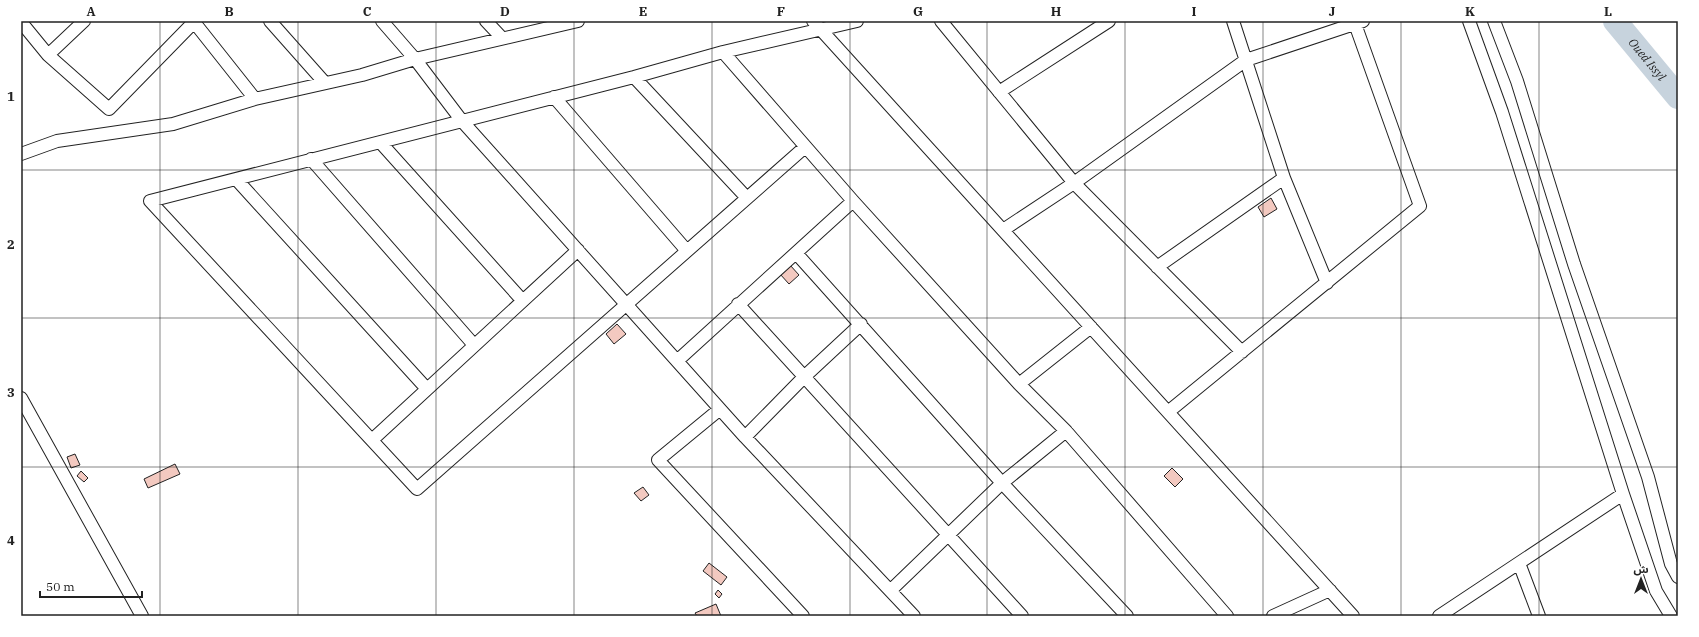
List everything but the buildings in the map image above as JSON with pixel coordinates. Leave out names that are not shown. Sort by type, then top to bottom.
[{"type":"street","points":[[48,55],[84,21]]},
{"type":"street","points":[[270,21],[325,84]]},
{"type":"street","points":[[382,21],[415,59],[462,121],[745,437],[892,590],[914,616]]},
{"type":"street","points":[[486,21],[502,38]]},
{"type":"street","points":[[21,154],[57,141],[173,124],[254,99],[325,84],[362,75],[415,59],[578,21]]},
{"type":"street","points":[[804,147],[417,489],[150,201],[634,77],[817,25],[857,21]]},
{"type":"street","points":[[940,21],[1074,184],[1242,352]]},
{"type":"street","points":[[999,92],[1109,21]]},
{"type":"street","points":[[1233,21],[1284,178],[1327,283]]},
{"type":"street","points":[[1469,21],[1502,112],[1623,494],[1656,591],[1671,616]]},
{"type":"street","points":[[1494,21],[1517,81],[1574,264],[1648,477],[1671,564],[1678,577]]},
{"type":"street","points":[[21,22],[48,55],[109,109],[194,22],[254,99]]},
{"type":"street","points":[[1003,230],[1074,184],[1246,60],[1357,22],[1420,206],[1168,412]]},
{"type":"street","points":[[817,25],[1353,616]]},
{"type":"street","points":[[723,52],[804,147],[1018,384],[1066,431],[1227,616]]},
{"type":"street","points":[[634,77],[747,198]]},
{"type":"street","points":[[554,97],[687,251]]},
{"type":"street","points":[[380,142],[522,300]]},
{"type":"street","points":[[311,160],[474,345]]},
{"type":"street","points":[[1157,266],[1284,178]]},
{"type":"street","points":[[236,179],[427,389]]},
{"type":"street","points":[[677,361],[853,201]]},
{"type":"street","points":[[372,440],[522,300],[578,250]]},
{"type":"street","points":[[796,253],[1002,483],[1127,616]]},
{"type":"street","points":[[738,304],[1022,616]]},
{"type":"street","points":[[745,437],[804,377],[861,324]]},
{"type":"street","points":[[1018,384],[1091,327]]},
{"type":"street","points":[[21,398],[142,616]]},
{"type":"street","points":[[720,409],[658,460],[803,616]]},
{"type":"street","points":[[892,590],[1002,483],[1066,431]]},
{"type":"street","points":[[1439,616],[1623,494]]},
{"type":"street","points":[[1519,563],[1540,616]]},
{"type":"street","points":[[1273,616],[1330,590]]},
{"type":"waterway","name":"Oued Issyl","points":[[1615,21],[1678,97]]}]
